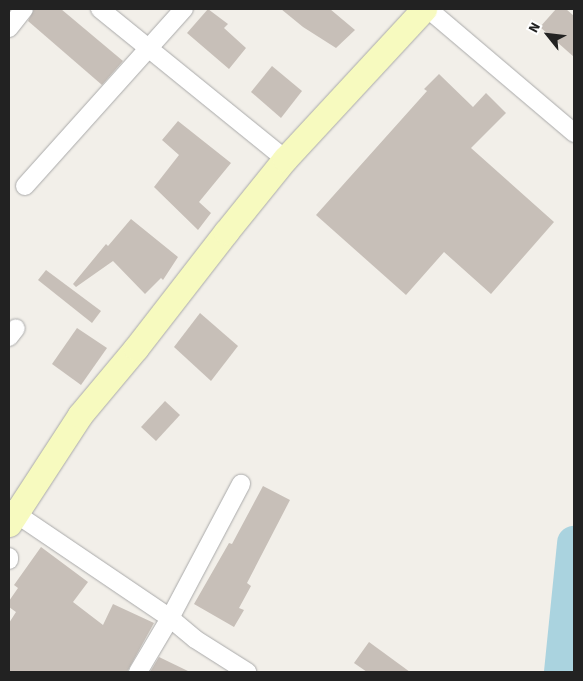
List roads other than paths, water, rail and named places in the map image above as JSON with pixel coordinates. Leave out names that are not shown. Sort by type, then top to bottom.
[{"type":"main road","points":[[11,515],[80,415],[285,159],[426,9]]},
{"type":"street","points":[[9,28],[24,9]]},
{"type":"street","points":[[100,9],[285,159]]},
{"type":"street","points":[[25,186],[184,9]]},
{"type":"street","points":[[426,9],[574,132]]},
{"type":"street","points":[[138,672],[170,618],[241,484]]},
{"type":"street","points":[[11,515],[170,618],[195,639],[247,672]]},
{"type":"waterway","points":[[561,672],[574,543]]}]
